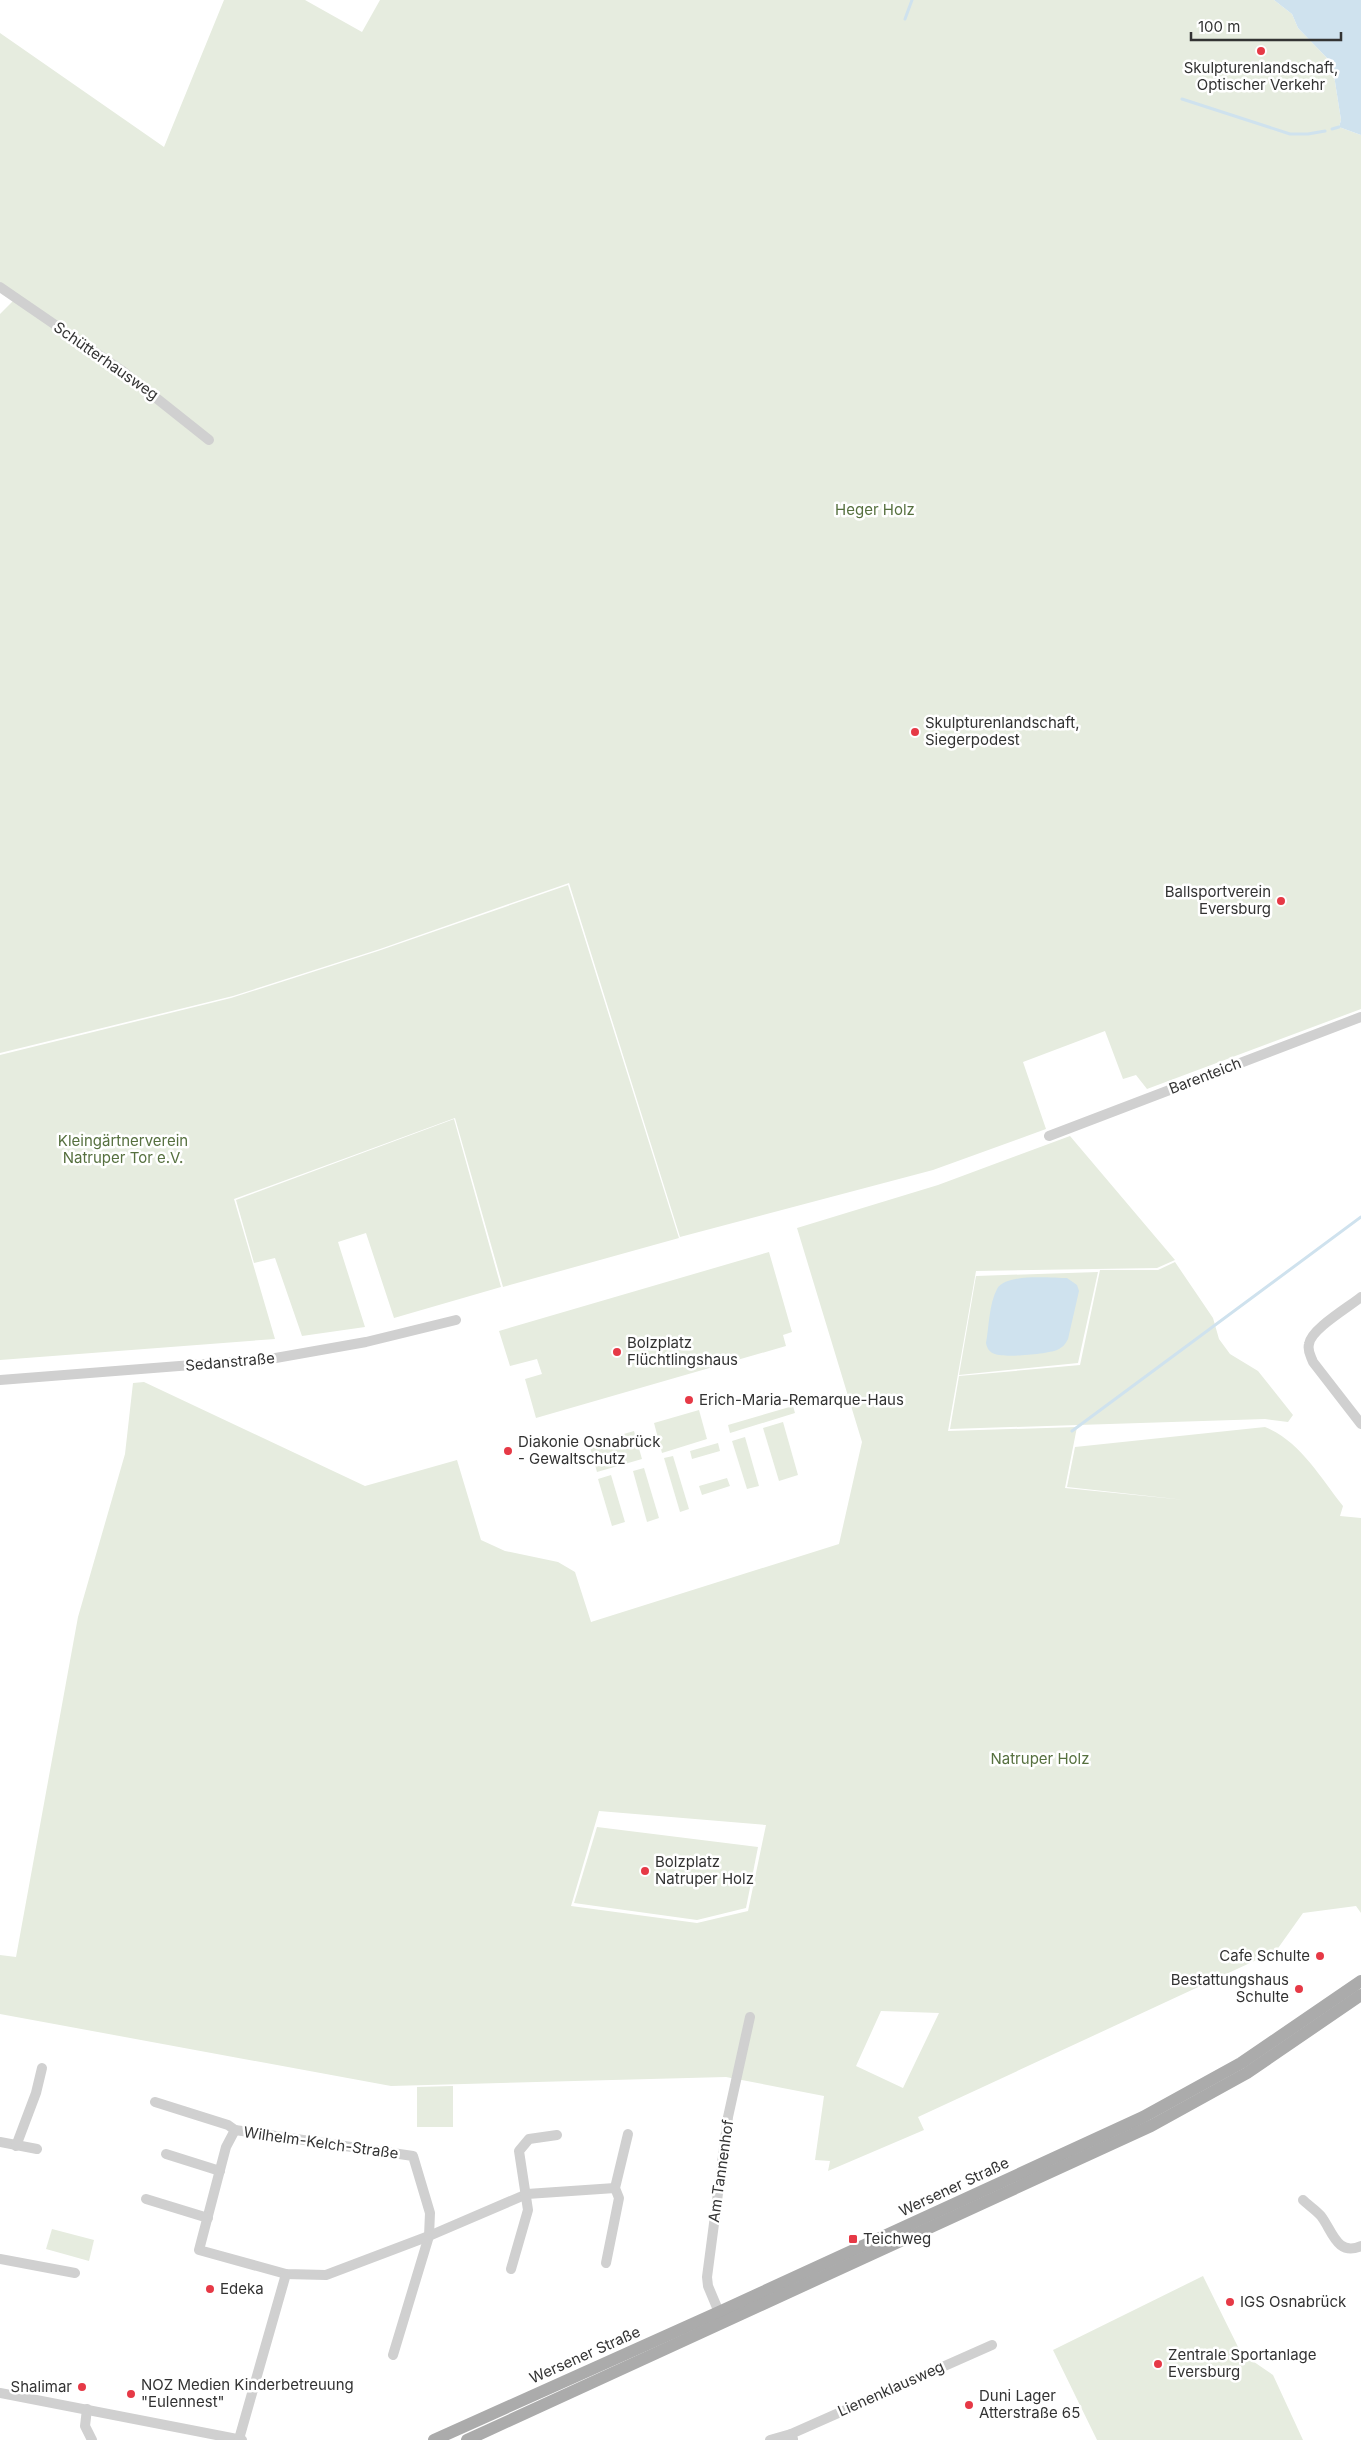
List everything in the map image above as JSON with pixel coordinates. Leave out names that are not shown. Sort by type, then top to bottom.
[{"type":"main road","name":"Wersener Straße","points":[[467,2440],[1143,2117],[1241,2064],[1361,1981]]},
{"type":"main road","name":"Wersener Straße","points":[[434,2440],[722,2317],[1151,2126],[1248,2074],[1361,1995]]},
{"type":"street","name":"Schütterhausweg","points":[[0,287],[121,370],[209,440]]},
{"type":"street","name":"Barenteich","points":[[1049,1136],[1361,1016]]},
{"type":"street","points":[[1359,1417],[1313,1362],[1309,1352],[1309,1342],[1315,1332],[1361,1297]]},
{"type":"street","name":"Sedanstraße","points":[[0,1380],[270,1359],[366,1342],[456,1320]]},
{"type":"street","name":"Am Tannenhof","points":[[722,2317],[706,2277],[728,2117],[750,2017]]},
{"type":"street","points":[[16,2146],[36,2093],[42,2068]]},
{"type":"street","name":"Wilhelm-Kelch-Straße","points":[[155,2102],[228,2125],[235,2130],[414,2156],[430,2213],[429,2236]]},
{"type":"street","name":"Wilhelm-Kelch-Straße","points":[[235,2130],[226,2147],[199,2250],[286,2274]]},
{"type":"street","points":[[511,2270],[528,2210],[520,2151],[529,2139],[557,2134]]},
{"type":"street","points":[[606,2263],[619,2198],[615,2188],[628,2134]]},
{"type":"street","points":[[0,2142],[37,2149]]},
{"type":"street","points":[[166,2154],[220,2171]]},
{"type":"street","points":[[0,2393],[241,2440],[286,2274],[326,2275],[429,2236],[527,2194],[615,2188]]},
{"type":"street","points":[[146,2199],[208,2218]]},
{"type":"street","points":[[1302,2200],[1321,2216],[1338,2244],[1351,2249],[1361,2246]]},
{"type":"street","points":[[392,2355],[429,2236]]},
{"type":"street","points":[[0,2259],[75,2274]]},
{"type":"street","name":"Lienenklausweg","points":[[770,2440],[792,2437],[992,2345]]},
{"type":"street","points":[[87,2409],[85,2426],[92,2440]]},
{"type":"green space","name":"Heger Holz","points":[[224,0],[305,0],[362,32],[380,0],[1274,0],[1292,14],[1298,28],[1327,58],[1333,69],[1341,120],[1339,127],[1361,135],[1361,1009],[1147,1089],[1136,1075],[1123,1079],[1105,1031],[1023,1062],[1046,1129],[933,1170],[680,1237],[569,883],[380,949],[233,996],[0,1053],[0,314],[19,295],[0,282],[0,33],[164,147]]},
{"type":"green space","name":"Kleingärtnerverein Natruper Tor e.V.","points":[[568,885],[679,1238],[503,1287],[455,1118],[234,1199],[275,1339],[0,1360],[0,1055],[231,998],[378,951]]},
{"type":"green space","points":[[454,1119],[501,1287],[394,1318],[366,1233],[338,1242],[365,1327],[302,1336],[275,1258],[254,1263],[236,1200]]},
{"type":"green space","name":"Natruper Holz","points":[[1070,1136],[1175,1260],[1157,1268],[976,1271],[948,1431],[1077,1427],[1065,1488],[1185,1500],[1067,1487],[1075,1447],[1265,1427],[1289,1441],[1308,1461],[1343,1506],[1340,1516],[1361,1518],[1361,1913],[1356,1906],[1303,1913],[1276,1951],[918,2117],[924,2130],[828,2171],[830,2161],[815,2160],[824,2096],[726,2077],[391,2086],[0,2014],[0,1955],[16,1957],[78,1617],[125,1454],[133,1383],[144,1382],[365,1486],[457,1460],[481,1540],[505,1551],[558,1562],[575,1572],[591,1622],[839,1544],[862,1442],[797,1228],[938,1185]],"holes":[[[599,1811],[766,1825],[748,1911],[697,1923],[571,1906]],[[881,2011],[939,2013],[903,2088],[856,2066]]]},
{"type":"green space","points":[[769,1252],[792,1332],[783,1335],[786,1346],[536,1418],[525,1379],[542,1374],[537,1359],[510,1366],[499,1331]]},
{"type":"green space","points":[[1175,1262],[1213,1318],[1219,1339],[1230,1354],[1258,1371],[1293,1415],[1288,1422],[1265,1419],[950,1429],[959,1376],[1080,1365],[1100,1270],[1158,1270]]},
{"type":"green space","points":[[1098,1272],[1078,1363],[959,1375],[976,1276]]},
{"type":"green space","points":[[793,1406],[795,1413],[730,1433],[728,1425]]},
{"type":"green space","points":[[699,1410],[707,1439],[662,1453],[654,1423]]},
{"type":"green space","points":[[783,1422],[798,1475],[779,1481],[763,1428]]},
{"type":"green space","points":[[634,1431],[642,1459],[597,1472],[589,1444]]},
{"type":"green space","points":[[745,1437],[759,1486],[747,1489],[732,1441]]},
{"type":"green space","points":[[718,1443],[720,1451],[692,1459],[690,1451]]},
{"type":"green space","points":[[673,1456],[689,1509],[680,1512],[664,1458]]},
{"type":"green space","points":[[644,1468],[659,1518],[647,1522],[633,1471]]},
{"type":"green space","points":[[611,1475],[625,1522],[612,1526],[598,1479]]},
{"type":"green space","points":[[727,1478],[730,1486],[702,1495],[699,1486]]},
{"type":"green space","points":[[597,1827],[758,1847],[746,1908],[697,1920],[574,1903]]},
{"type":"green space","points":[[453,2086],[453,2127],[417,2127],[417,2087]]},
{"type":"green space","points":[[52,2229],[94,2240],[89,2261],[46,2249]]},
{"type":"green space","name":"Zentrale Sportanlage Eversburg","points":[[1203,2276],[1241,2353],[1273,2375],[1303,2440],[1097,2440],[1053,2350]]},
{"type":"water","points":[[1274,0],[1361,0],[1361,135],[1339,127],[1341,120],[1333,69],[1327,58],[1298,28],[1292,14]]},
{"type":"water","points":[[1029,1277],[1067,1278],[1077,1285],[1079,1291],[1068,1339],[1064,1346],[1057,1350],[1026,1355],[1008,1356],[995,1354],[990,1351],[986,1343],[991,1308],[994,1295],[1002,1284],[1019,1278]]},
{"type":"waterway","points":[[905,19],[912,0]]},
{"type":"waterway","points":[[1182,99],[1290,134],[1308,134],[1325,131]]},
{"type":"waterway","points":[[1332,129],[1339,127]]},
{"type":"waterway","points":[[1072,1431],[1361,1217]]},
{"type":"place","name":"Skulpturenlandschaft, Optischer Verkehr","points":[[1261,51]]},
{"type":"place","name":"Skulpturenlandschaft, Siegerpodest","points":[[915,732]]},
{"type":"place","name":"Ballsportverein Eversburg","points":[[1281,901]]},
{"type":"place","name":"Bolzplatz Flüchtlingshaus","points":[[617,1352]]},
{"type":"place","name":"Erich-Maria-Remarque-Haus","points":[[689,1400]]},
{"type":"place","name":"Diakonie Osnabrück - Gewaltschutz","points":[[508,1451]]},
{"type":"place","name":"Bolzplatz Natruper Holz","points":[[645,1871]]},
{"type":"place","name":"Cafe Schulte","points":[[1320,1956]]},
{"type":"place","name":"Bestattungshaus Schulte","points":[[1299,1989]]},
{"type":"place","name":"Teichweg","points":[[853,2239]]},
{"type":"place","name":"Edeka","points":[[210,2289]]},
{"type":"place","name":"IGS Osnabrück","points":[[1230,2302]]},
{"type":"place","name":"Zentrale Sportanlage Eversburg","points":[[1158,2364]]},
{"type":"place","name":"Shalimar","points":[[82,2387]]},
{"type":"place","name":"NOZ Medien Kinderbetreuung \"Eulennest\"","points":[[131,2394]]},
{"type":"place","name":"Duni Lager Atterstraße 65","points":[[969,2405]]}]
